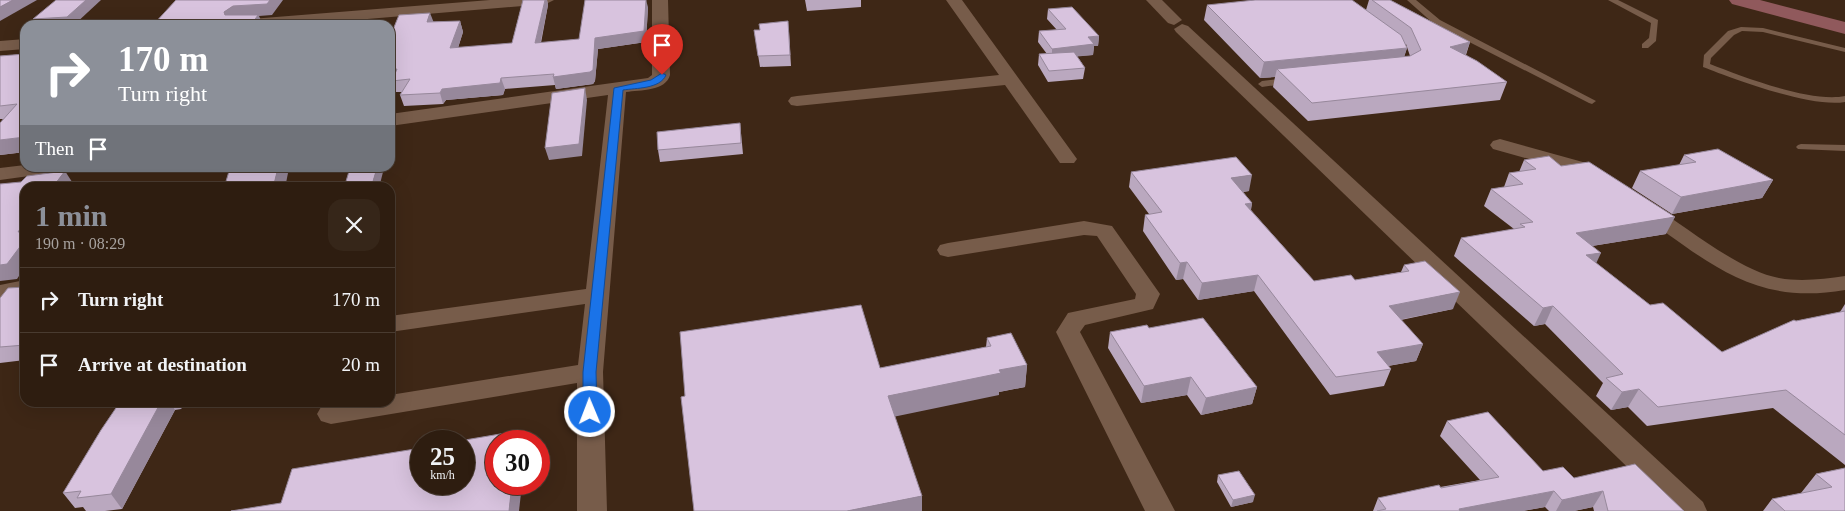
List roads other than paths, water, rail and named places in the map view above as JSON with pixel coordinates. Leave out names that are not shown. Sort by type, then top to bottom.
[{"type":"main road","points":[[1738,0],[1845,28]]},
{"type":"main road","points":[[1766,0],[1845,21]]},
{"type":"street","points":[[300,20],[546,0]]},
{"type":"street","points":[[395,119],[653,83],[660,79],[660,0]]},
{"type":"street","points":[[954,0],[1067,159]]},
{"type":"street","points":[[1153,0],[1692,511]]},
{"type":"street","points":[[0,46],[20,44]]},
{"type":"street","points":[[797,101],[1009,79]]},
{"type":"street","points":[[592,511],[590,372],[618,88]]},
{"type":"street","points":[[1500,145],[1583,168],[1749,276],[1776,285],[1801,286],[1845,283]]},
{"type":"street","points":[[0,174],[20,171]]},
{"type":"street","points":[[948,250],[1084,228],[1104,231],[1148,294],[1147,299],[1145,304],[1077,319],[1068,332],[1160,511]]},
{"type":"street","points":[[0,294],[20,288]]},
{"type":"street","points":[[395,323],[597,295]]},
{"type":"street","points":[[395,404],[590,372]]},
{"type":"street","points":[[332,414],[375,407]]},
{"type":"lane","points":[[1411,0],[1438,22],[1592,101]]},
{"type":"lane","points":[[1612,0],[1655,22],[1653,39],[1645,46]]},
{"type":"lane","points":[[1845,50],[1763,30],[1741,29],[1731,33],[1725,39],[1707,58],[1706,65],[1722,72],[1822,101],[1841,102],[1845,100]]},
{"type":"lane","points":[[1262,84],[1300,80]]},
{"type":"lane","points":[[1801,147],[1845,148]]}]
